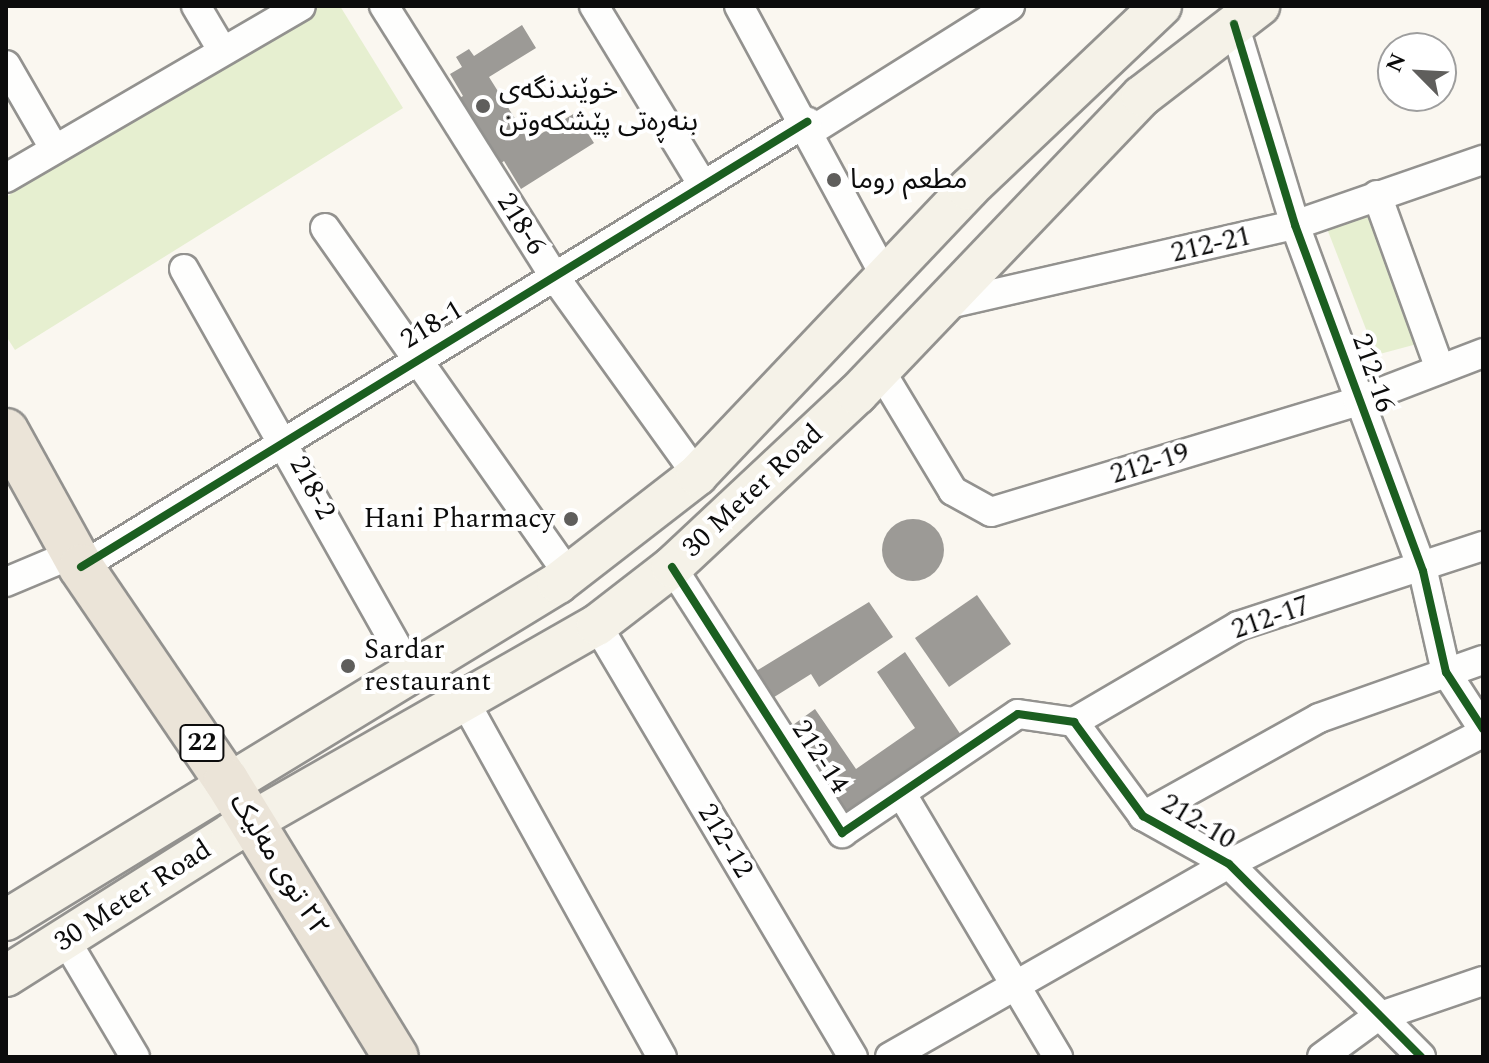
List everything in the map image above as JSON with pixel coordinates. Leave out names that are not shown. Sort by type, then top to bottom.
[{"type":"main road","name":"30 Meter Road","points":[[6,919],[216,786],[569,575],[697,475],[821,350],[886,278],[1098,59],[1161,6]]},
{"type":"main road","name":"30 Meter Road","points":[[6,976],[242,828],[597,625],[672,567],[868,382],[932,308],[1142,96],[1247,15]]},
{"type":"main road","points":[[821,350],[825,377],[868,382]]},
{"type":"main road","points":[[763,409],[792,419],[798,449]]},
{"type":"main road","name":"٢٢ توی مەلیک","points":[[6,431],[72,562]]},
{"type":"main road","name":"٢٢ توی مەلیک","points":[[6,464],[242,828],[396,1057]]},
{"type":"main road","name":"٢٢ توی مەلیک","points":[[242,828],[372,1057]]},
{"type":"street","points":[[196,6],[222,50]]},
{"type":"street","points":[[6,178],[301,6]]},
{"type":"street","name":"218-6","points":[[384,6],[554,276],[697,475]]},
{"type":"street","points":[[594,6],[703,185]]},
{"type":"street","points":[[739,6],[809,126],[886,278]]},
{"type":"street","name":"218-1","points":[[6,582],[72,562],[286,440],[703,185],[809,126],[976,13],[1010,6]]},
{"type":"street","name":"212-16","points":[[1247,15],[1295,225],[1423,571],[1446,672],[1483,731]]},
{"type":"street","points":[[6,65],[54,148]]},
{"type":"street","name":"212-21","points":[[932,308],[1295,225],[1483,160]]},
{"type":"street","points":[[1377,195],[1440,369]]},
{"type":"street","points":[[325,228],[569,575]]},
{"type":"street","name":"218-2","points":[[184,269],[286,440],[409,669]]},
{"type":"street","name":"212-19","points":[[868,382],[953,491],[991,512],[1358,401],[1483,353]]},
{"type":"street","name":"212-17","points":[[1074,722],[1238,626],[1423,571],[1483,546]]},
{"type":"street","name":"212-14","points":[[672,567],[842,833],[903,796],[1018,714],[1074,722]]},
{"type":"street","name":"212-12","points":[[597,625],[853,1057]]},
{"type":"street","points":[[1143,816],[1319,718],[1483,660]]},
{"type":"street","points":[[464,700],[662,1057]]},
{"type":"street","name":"212-10","points":[[1074,722],[1143,816],[1229,864],[1375,1018],[1421,1057]]},
{"type":"street","points":[[890,1057],[1229,864],[1483,731]]},
{"type":"street","points":[[903,796],[1058,1057]]},
{"type":"street","points":[[65,939],[135,1057]]},
{"type":"street","points":[[1322,1057],[1375,1018],[1483,981]]},
{"type":"green space","points":[[312,6],[340,6],[403,108],[15,350],[6,336],[6,197]]},
{"type":"green space","points":[[1370,214],[1417,344],[1376,355],[1326,226]]},
{"type":"building","name":"خوێندنگەی بنەڕەتی پێشکەوتن","points":[[522,25],[536,48],[489,77],[529,141],[575,113],[594,143],[521,189],[504,161],[497,166],[456,100],[463,96],[450,74],[462,67],[456,57],[469,49],[474,56]]},
{"type":"building","points":[[913,519],[925,521],[935,528],[942,538],[942,562],[935,572],[925,579],[913,581],[901,579],[891,572],[884,562],[882,550],[884,538],[891,528],[901,521]]},
{"type":"building","points":[[977,595],[1011,644],[949,687],[915,638]]},
{"type":"building","points":[[869,602],[893,637],[819,687],[811,674],[771,699],[753,673]]},
{"type":"building","points":[[905,652],[963,738],[846,818],[786,730],[815,709],[856,769],[915,728],[877,672]]},
{"type":"cycle path","points":[[1234,24],[1295,225],[1423,571],[1446,672],[1483,729]]},
{"type":"cycle path","points":[[81,567],[807,122]]},
{"type":"cycle path","points":[[672,567],[842,833],[1018,714],[1074,722],[1143,816],[1229,864],[1421,1057]]},
{"type":"place","name":"خوێندنگەی بنەڕەتی پێشکەوتن","points":[[483,106]]},
{"type":"place","name":"مطعم روما","points":[[834,180]]},
{"type":"place","name":"Hani Pharmacy","points":[[571,519]]},
{"type":"place","name":"Sardar restaurant","points":[[348,666]]}]
